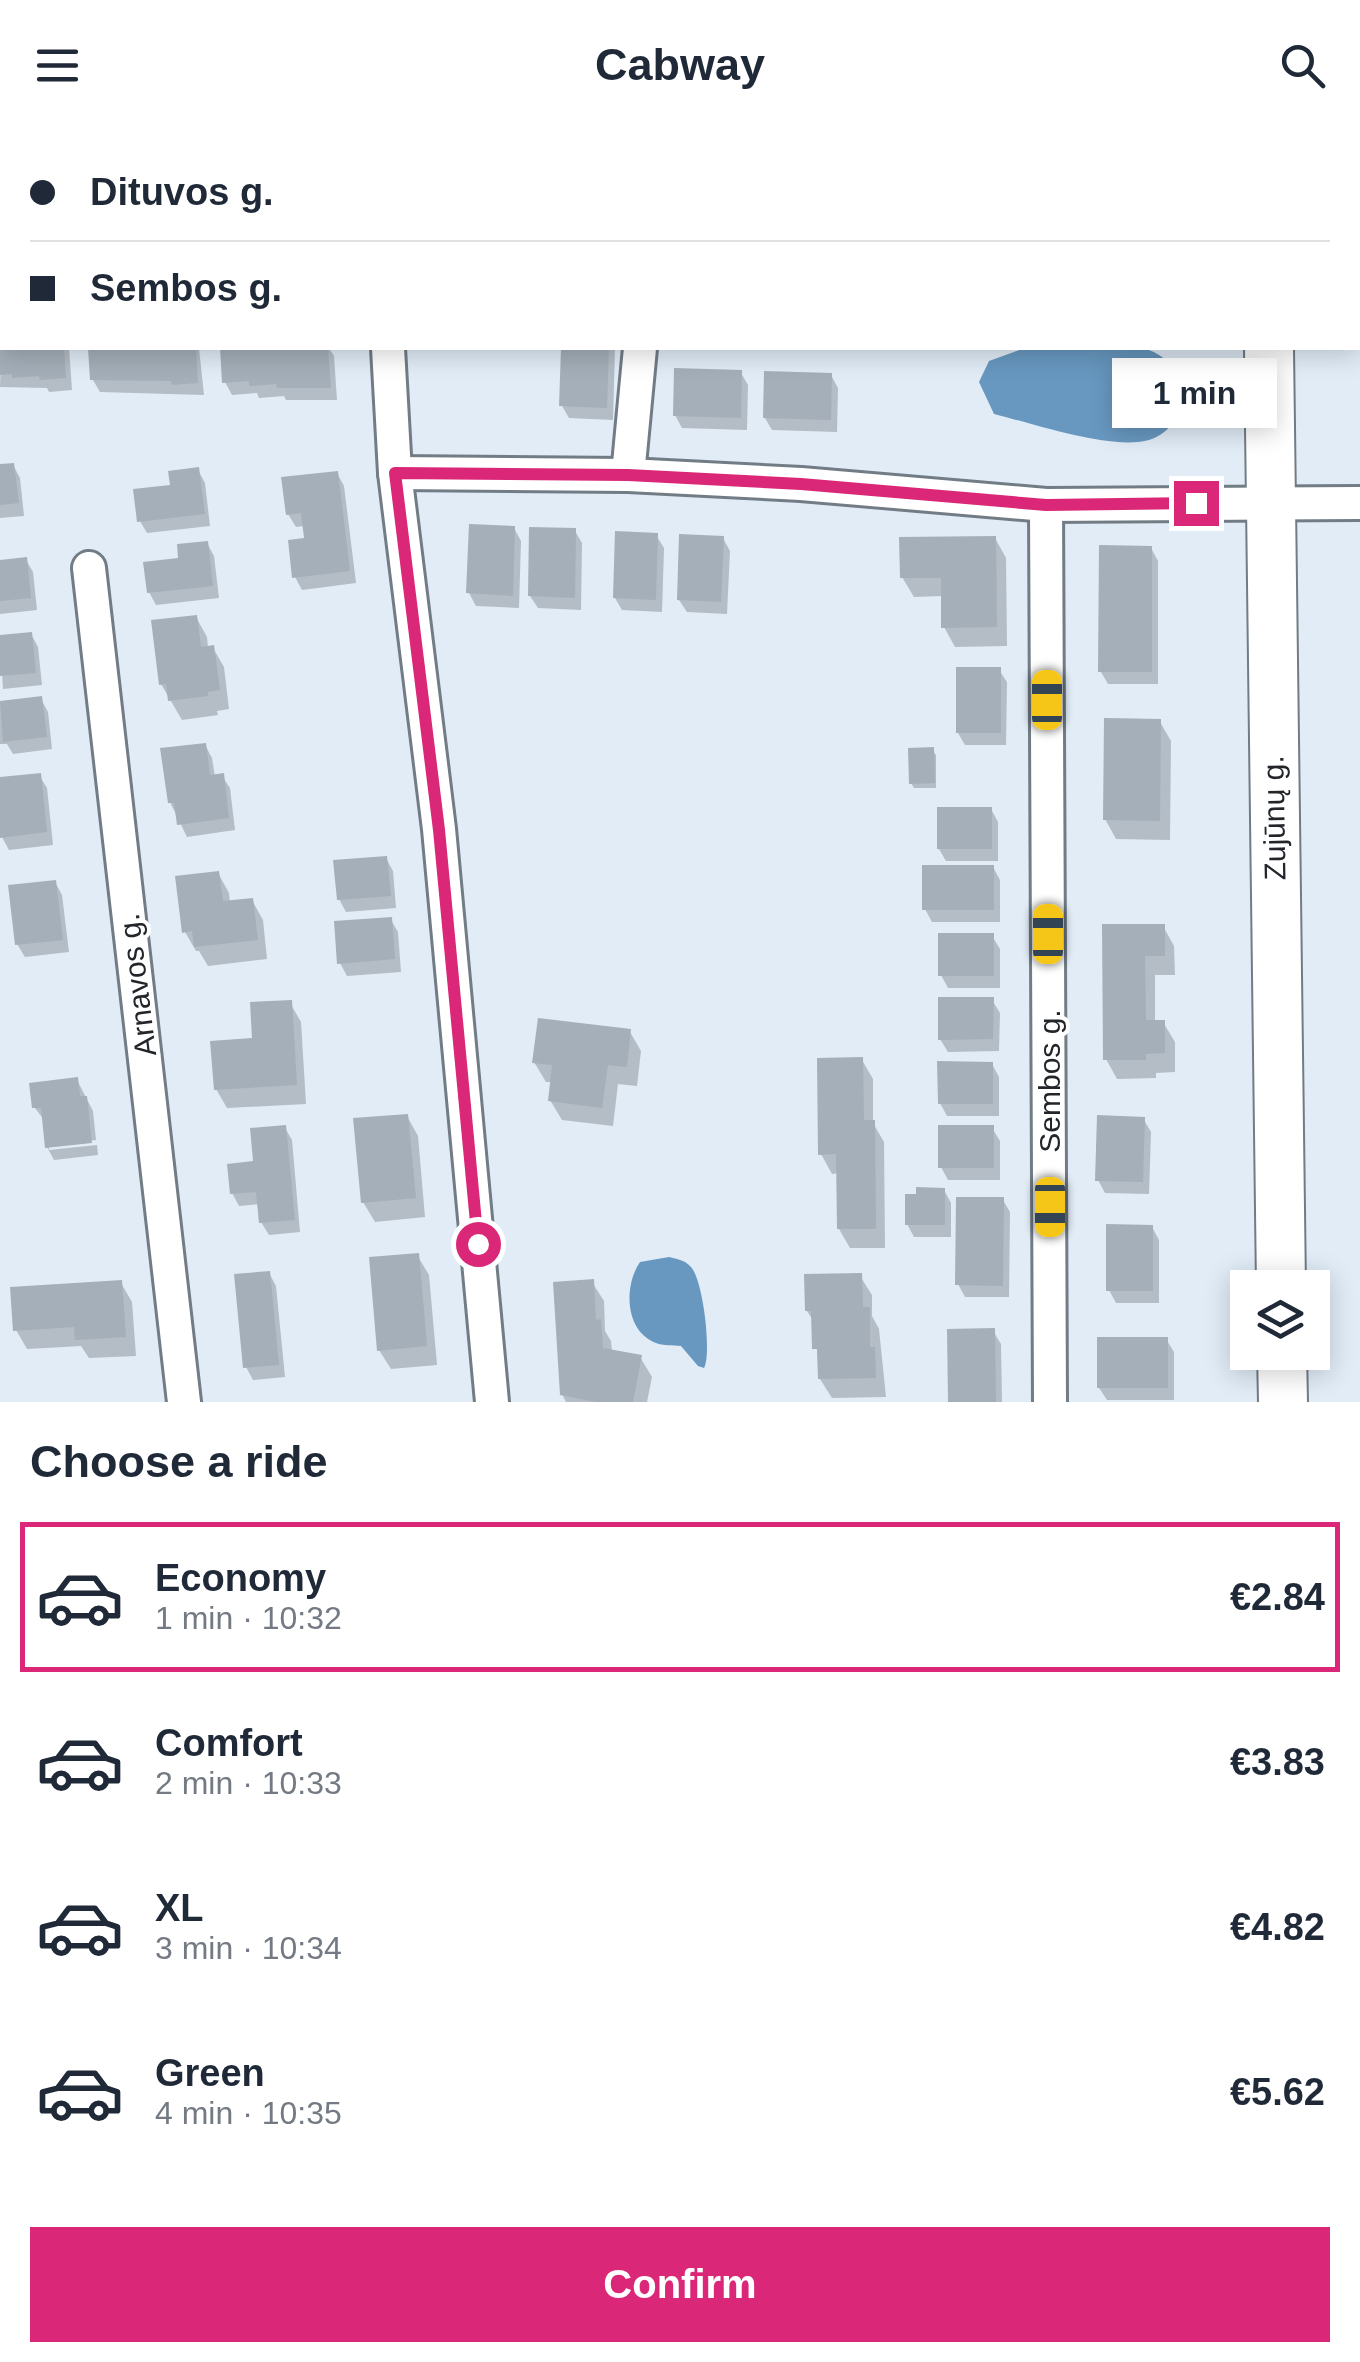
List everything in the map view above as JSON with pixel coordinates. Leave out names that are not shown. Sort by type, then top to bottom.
[{"type":"main road","name":"Zujūnų g.","points":[[1269,350],[1281,1270]]},
{"type":"main road","points":[[1282,1370],[1283,1402]]},
{"type":"street","points":[[388,350],[395,473],[439,830],[492,1402]]},
{"type":"street","points":[[628,475],[640,350]]},
{"type":"street","points":[[395,473],[628,475],[801,484],[1046,505],[1360,503]]},
{"type":"street","name":"Sembos g.","points":[[1046,505],[1050,1402]]},
{"type":"street","name":"Arnavos g.","points":[[89,568],[184,1402]]},
{"type":"water","points":[[1019,350],[1147,350],[1171,366],[1181,396],[1178,412],[1157,437],[1138,442],[1105,441],[994,414],[979,382],[989,361]]},
{"type":"water","points":[[669,1257],[689,1265],[699,1286],[707,1333],[704,1368],[681,1346],[659,1344],[645,1337],[633,1318],[631,1283],[640,1262]]},
{"type":"building","points":[[0,350],[64,350],[66,378],[40,380],[39,376],[0,375]]},
{"type":"building","points":[[88,350],[196,350],[198,383],[90,380]]},
{"type":"building","points":[[220,350],[328,350],[331,388],[249,386],[249,381],[222,383]]},
{"type":"building","points":[[561,350],[609,350],[607,408],[559,406]]},
{"type":"building","points":[[674,368],[742,370],[741,418],[673,416]]},
{"type":"building","points":[[764,371],[832,373],[831,420],[763,418]]},
{"type":"building","points":[[14,463],[19,503],[0,505],[0,464]]},
{"type":"building","points":[[199,467],[205,514],[137,522],[133,489],[170,485],[168,471]]},
{"type":"building","points":[[338,471],[350,571],[292,578],[288,540],[304,538],[301,513],[286,515],[281,477]]},
{"type":"building","points":[[469,524],[515,526],[513,596],[466,593]]},
{"type":"building","points":[[529,527],[576,528],[575,598],[528,596]]},
{"type":"building","points":[[615,531],[658,533],[656,600],[613,598]]},
{"type":"building","points":[[679,534],[724,536],[721,602],[677,600]]},
{"type":"building","points":[[996,536],[997,627],[941,628],[941,578],[900,578],[899,537]]},
{"type":"building","points":[[208,541],[213,586],[147,593],[143,562],[178,558],[177,544]]},
{"type":"building","points":[[1099,545],[1152,546],[1152,672],[1098,672]]},
{"type":"building","points":[[27,557],[31,598],[0,601],[0,560]]},
{"type":"building","points":[[197,615],[201,647],[214,645],[220,690],[208,692],[208,696],[168,701],[166,684],[159,685],[151,620]]},
{"type":"building","points":[[32,632],[36,673],[0,676],[0,635]]},
{"type":"building","points":[[956,667],[1001,667],[1001,733],[956,733]]},
{"type":"building","points":[[42,696],[47,737],[3,742],[0,701]]},
{"type":"building","points":[[1104,718],[1161,719],[1160,821],[1103,820]]},
{"type":"building","points":[[206,743],[210,775],[224,773],[229,818],[177,825],[174,803],[168,803],[160,748]]},
{"type":"building","points":[[934,747],[935,783],[909,784],[908,748]]},
{"type":"building","points":[[41,773],[47,832],[0,838],[0,777]]},
{"type":"building","points":[[937,807],[992,807],[992,849],[937,849]]},
{"type":"building","points":[[387,856],[391,896],[337,900],[333,860]]},
{"type":"building","points":[[922,865],[994,865],[994,910],[922,910]]},
{"type":"building","points":[[219,871],[223,901],[253,898],[258,940],[194,947],[192,931],[182,933],[175,876]]},
{"type":"building","points":[[56,880],[63,940],[15,945],[8,885]]},
{"type":"building","points":[[392,917],[395,959],[337,964],[334,921]]},
{"type":"building","points":[[1102,924],[1165,924],[1165,956],[1145,956],[1146,1020],[1165,1020],[1165,1053],[1146,1054],[1146,1060],[1103,1060]]},
{"type":"building","points":[[938,933],[994,933],[994,976],[938,976]]},
{"type":"building","points":[[938,997],[994,997],[993,1039],[938,1040]]},
{"type":"building","points":[[292,1000],[297,1085],[214,1090],[210,1041],[252,1038],[250,1002]]},
{"type":"building","points":[[538,1018],[631,1029],[627,1067],[608,1065],[602,1108],[548,1101],[552,1065],[532,1063]]},
{"type":"building","points":[[863,1057],[864,1120],[875,1120],[876,1229],[837,1229],[836,1154],[818,1155],[817,1058]]},
{"type":"building","points":[[937,1061],[993,1062],[993,1104],[938,1104]]},
{"type":"building","points":[[78,1077],[80,1096],[87,1096],[92,1143],[45,1148],[41,1108],[32,1108],[29,1083]]},
{"type":"building","points":[[408,1114],[416,1198],[361,1203],[353,1118]]},
{"type":"building","points":[[1097,1115],[1145,1117],[1143,1182],[1095,1181]]},
{"type":"building","points":[[286,1125],[295,1220],[259,1223],[256,1192],[230,1194],[227,1164],[253,1161],[250,1128]]},
{"type":"building","points":[[938,1125],[994,1125],[994,1168],[938,1168]]},
{"type":"building","points":[[916,1187],[945,1188],[945,1225],[905,1225],[905,1194],[916,1194]]},
{"type":"building","points":[[956,1197],[1004,1197],[1003,1286],[955,1285]]},
{"type":"building","points":[[1106,1224],[1153,1225],[1153,1291],[1106,1291]]},
{"type":"building","points":[[419,1253],[427,1346],[377,1351],[369,1257]]},
{"type":"building","points":[[270,1271],[279,1365],[243,1368],[234,1274]]},
{"type":"building","points":[[862,1273],[863,1307],[870,1307],[870,1347],[875,1347],[876,1378],[818,1379],[811,1311],[805,1311],[804,1274]]},
{"type":"building","points":[[594,1279],[596,1320],[601,1319],[603,1348],[642,1355],[633,1402],[596,1402],[560,1395],[553,1282]]},
{"type":"building","points":[[122,1280],[126,1337],[75,1340],[74,1327],[13,1331],[10,1287]]},
{"type":"building","points":[[995,1328],[996,1402],[948,1402],[947,1329]]},
{"type":"building","points":[[1097,1337],[1168,1337],[1168,1388],[1097,1388]]},
{"type":"route","points":[[478,1244],[439,830],[395,473],[628,475],[801,484],[1046,505],[1196,503]]}]
